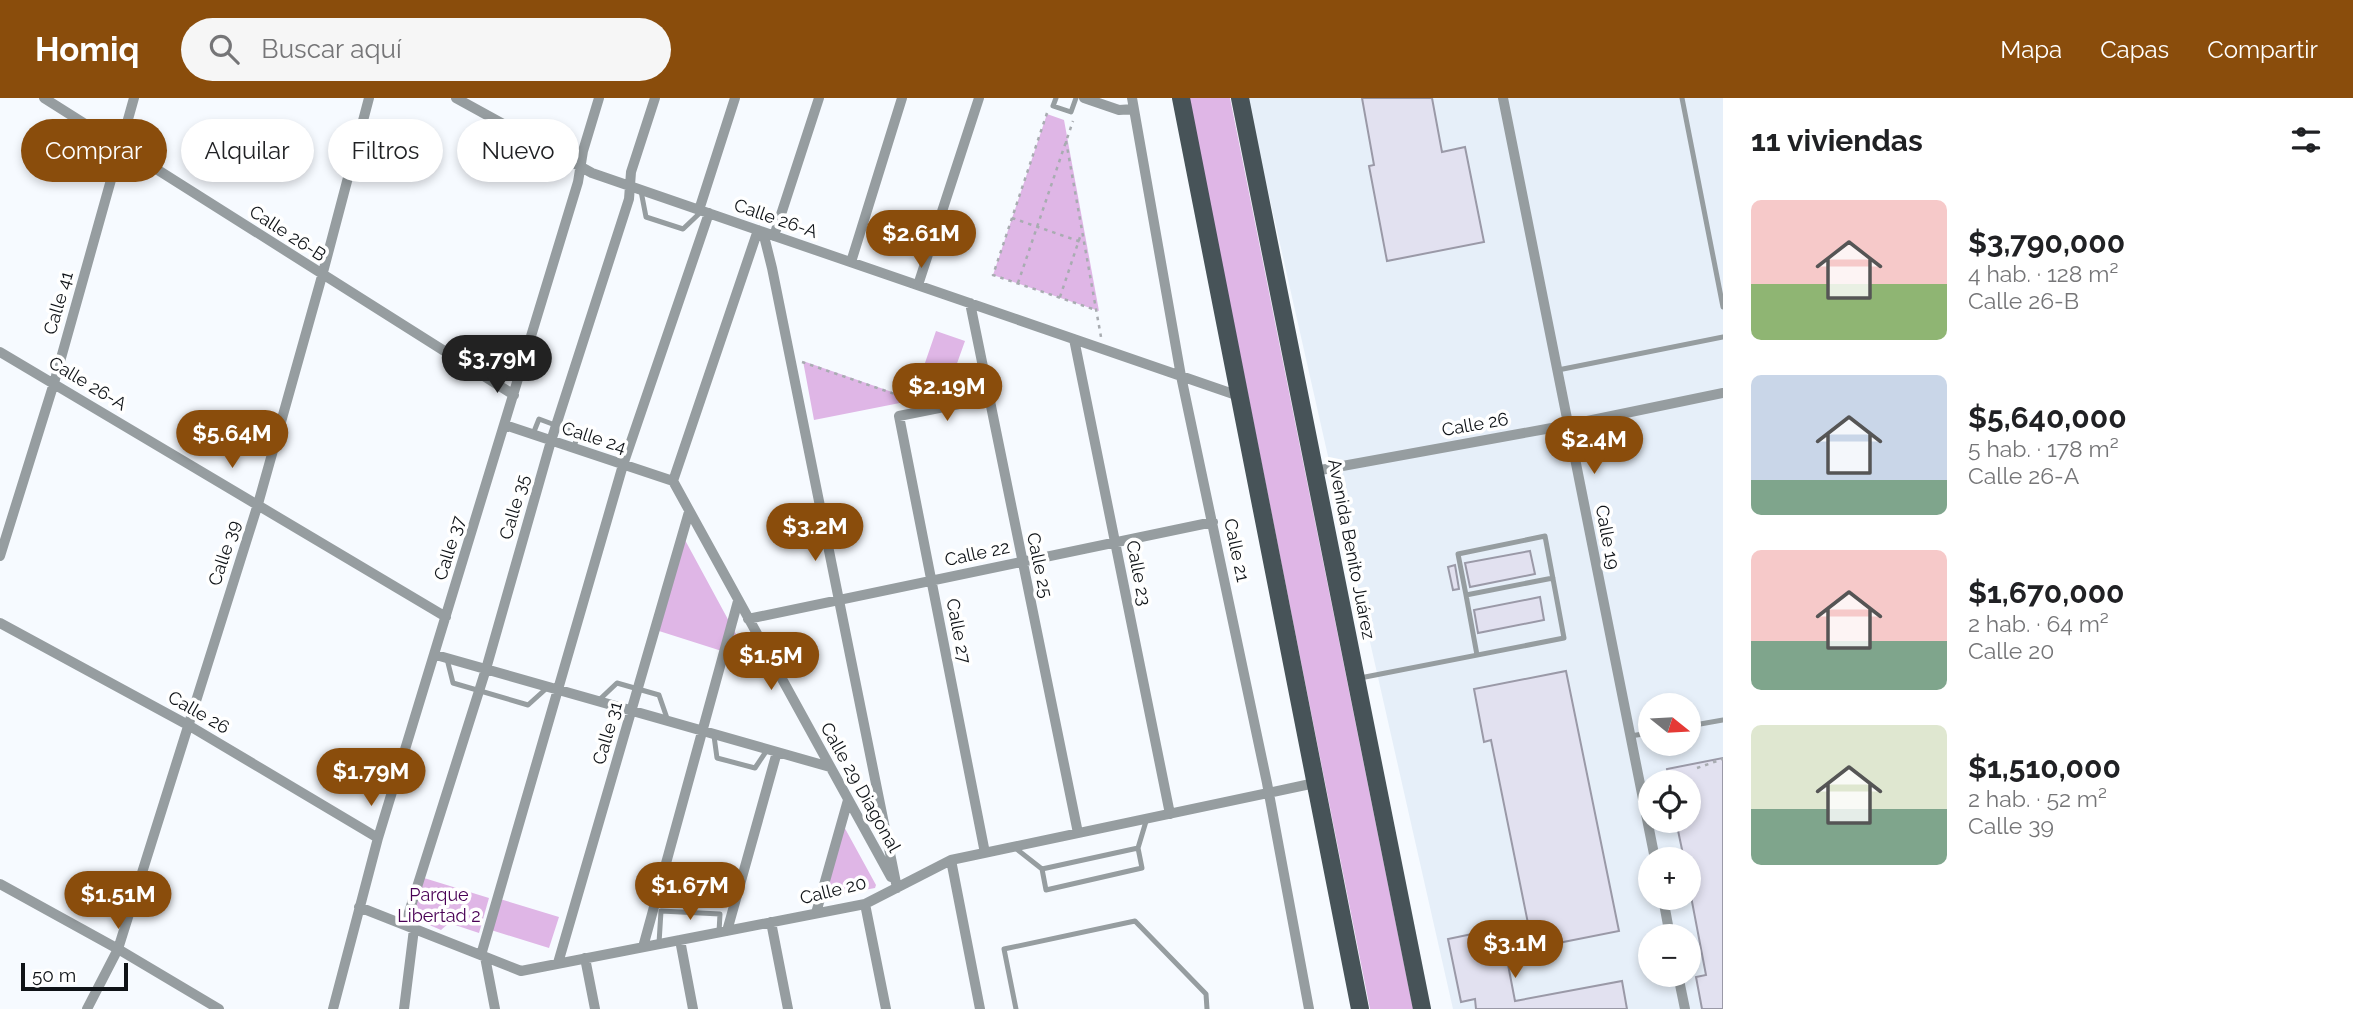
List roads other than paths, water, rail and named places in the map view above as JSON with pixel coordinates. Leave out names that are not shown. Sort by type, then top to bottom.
[{"type":"main road","points":[[1181,98],[1360,1009]]},
{"type":"main road","name":"Avenida Benito Juárez","points":[[1240,98],[1422,1009]]},
{"type":"street","name":"Calle 26-B","points":[[44,98],[78,119]]},
{"type":"street","name":"Calle 41","points":[[128,119],[134,98]]},
{"type":"street","name":"Calle 39","points":[[87,1009],[118,949],[258,504],[323,276],[369,98]]},
{"type":"street","name":"Calle 26-A","points":[[456,98],[592,173],[1239,396]]},
{"type":"street","name":"Calle 37","points":[[333,1009],[378,838],[441,656],[446,617],[578,182],[599,98]]},
{"type":"street","name":"Calle 35","points":[[410,927],[551,441],[635,187],[631,172],[655,98]]},
{"type":"street","points":[[495,1009],[483,956],[553,688],[703,211],[735,98]]},
{"type":"street","points":[[673,481],[765,232],[819,98]]},
{"type":"street","points":[[851,262],[902,98]]},
{"type":"street","points":[[918,285],[979,98]]},
{"type":"street","points":[[1084,98],[1119,110],[1133,104]]},
{"type":"street","name":"Calle 19","points":[[1503,98],[1653,847]]},
{"type":"street","name":"Calle 21","points":[[1133,104],[1181,376],[1269,792],[1309,1009]]},
{"type":"street","name":"Calle 26-B","points":[[167,175],[513,395]]},
{"type":"street","name":"Calle 41","points":[[0,556],[54,383],[110,182]]},
{"type":"street","points":[[765,232],[897,888]]},
{"type":"street","name":"Calle 25","points":[[970,303],[1078,833]]},
{"type":"street","name":"Calle 23","points":[[1074,339],[1170,814]]},
{"type":"street","name":"Calle 26-A","points":[[0,352],[446,617]]},
{"type":"street","name":"Calle 26","points":[[1315,471],[1568,425],[1723,393]]},
{"type":"street","name":"Calle 27","points":[[985,853],[899,416],[989,398]]},
{"type":"street","name":"Calle 24","points":[[505,425],[673,481]]},
{"type":"street","name":"Calle 29 Diagonal","points":[[673,481],[897,888]]},
{"type":"street","name":"Calle 31","points":[[558,963],[690,512]]},
{"type":"street","name":"Calle 22","points":[[748,619],[1213,522]]},
{"type":"street","points":[[643,947],[708,732],[738,601]]},
{"type":"street","name":"Calle 26","points":[[0,623],[188,725],[378,838]]},
{"type":"street","points":[[441,656],[830,767]]},
{"type":"street","points":[[723,931],[772,751]]},
{"type":"street","name":"Calle 20","points":[[359,907],[521,971],[865,904],[951,860],[1315,783]]},
{"type":"street","points":[[816,913],[848,800]]},
{"type":"street","points":[[951,860],[980,1009]]},
{"type":"street","points":[[0,884],[219,1009]]},
{"type":"street","points":[[865,904],[886,1009]]},
{"type":"street","points":[[771,922],[788,1009]]},
{"type":"street","points":[[404,1009],[410,927]]},
{"type":"street","points":[[680,940],[694,1009]]},
{"type":"street","points":[[585,958],[595,1009]]},
{"type":"street","points":[[1680,987],[1685,1009]]},
{"type":"lane","points":[[1056,98],[1053,106],[1070,112],[1076,98]]},
{"type":"lane","points":[[1682,98],[1723,307]]},
{"type":"lane","points":[[635,187],[646,217],[683,229],[703,211]]},
{"type":"lane","points":[[1557,370],[1723,337]]},
{"type":"lane","points":[[533,435],[539,419],[579,434],[573,448]]},
{"type":"lane","points":[[1356,679],[1478,655],[1564,638],[1545,536],[1458,554],[1478,655]]},
{"type":"lane","points":[[1466,595],[1553,578]]},
{"type":"lane","points":[[441,656],[453,683],[528,705],[553,688]]},
{"type":"lane","points":[[598,701],[617,683],[659,695],[668,721]]},
{"type":"lane","points":[[1701,724],[1723,720]]},
{"type":"lane","points":[[708,732],[717,758],[755,768],[772,751]]},
{"type":"lane","points":[[1630,736],[1638,735]]},
{"type":"lane","points":[[1013,847],[1042,869],[1046,890],[1142,869],[1138,848],[1147,818]]},
{"type":"lane","points":[[1042,869],[1138,848]]},
{"type":"lane","points":[[659,944],[661,911],[720,915],[723,931]]},
{"type":"lane","points":[[1016,1009],[1004,948],[1135,921],[1206,994],[1207,1009]]},
{"type":"park label","name":"Parque Libertad 2","points":[[439,904]]}]
